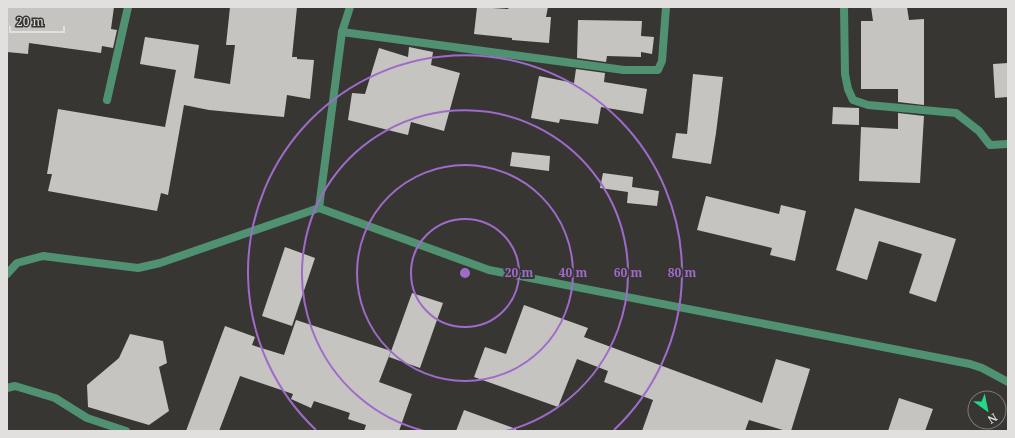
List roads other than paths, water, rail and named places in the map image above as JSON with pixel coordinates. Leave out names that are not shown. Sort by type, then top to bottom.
[{"type":"street","points":[[107,100],[128,7]]},
{"type":"street","points":[[319,208],[342,32],[350,7]]},
{"type":"street","points":[[342,32],[624,70],[658,70],[662,61],[666,7]]},
{"type":"street","points":[[844,7],[845,74],[848,89],[853,100],[868,106],[956,113],[979,131],[990,145],[1008,144]]},
{"type":"street","points":[[7,274],[18,263],[43,256],[138,268],[160,263],[319,208],[489,270],[970,364],[982,368],[1008,382]]},
{"type":"street","points":[[7,388],[15,386],[55,398],[87,418],[126,431]]}]
